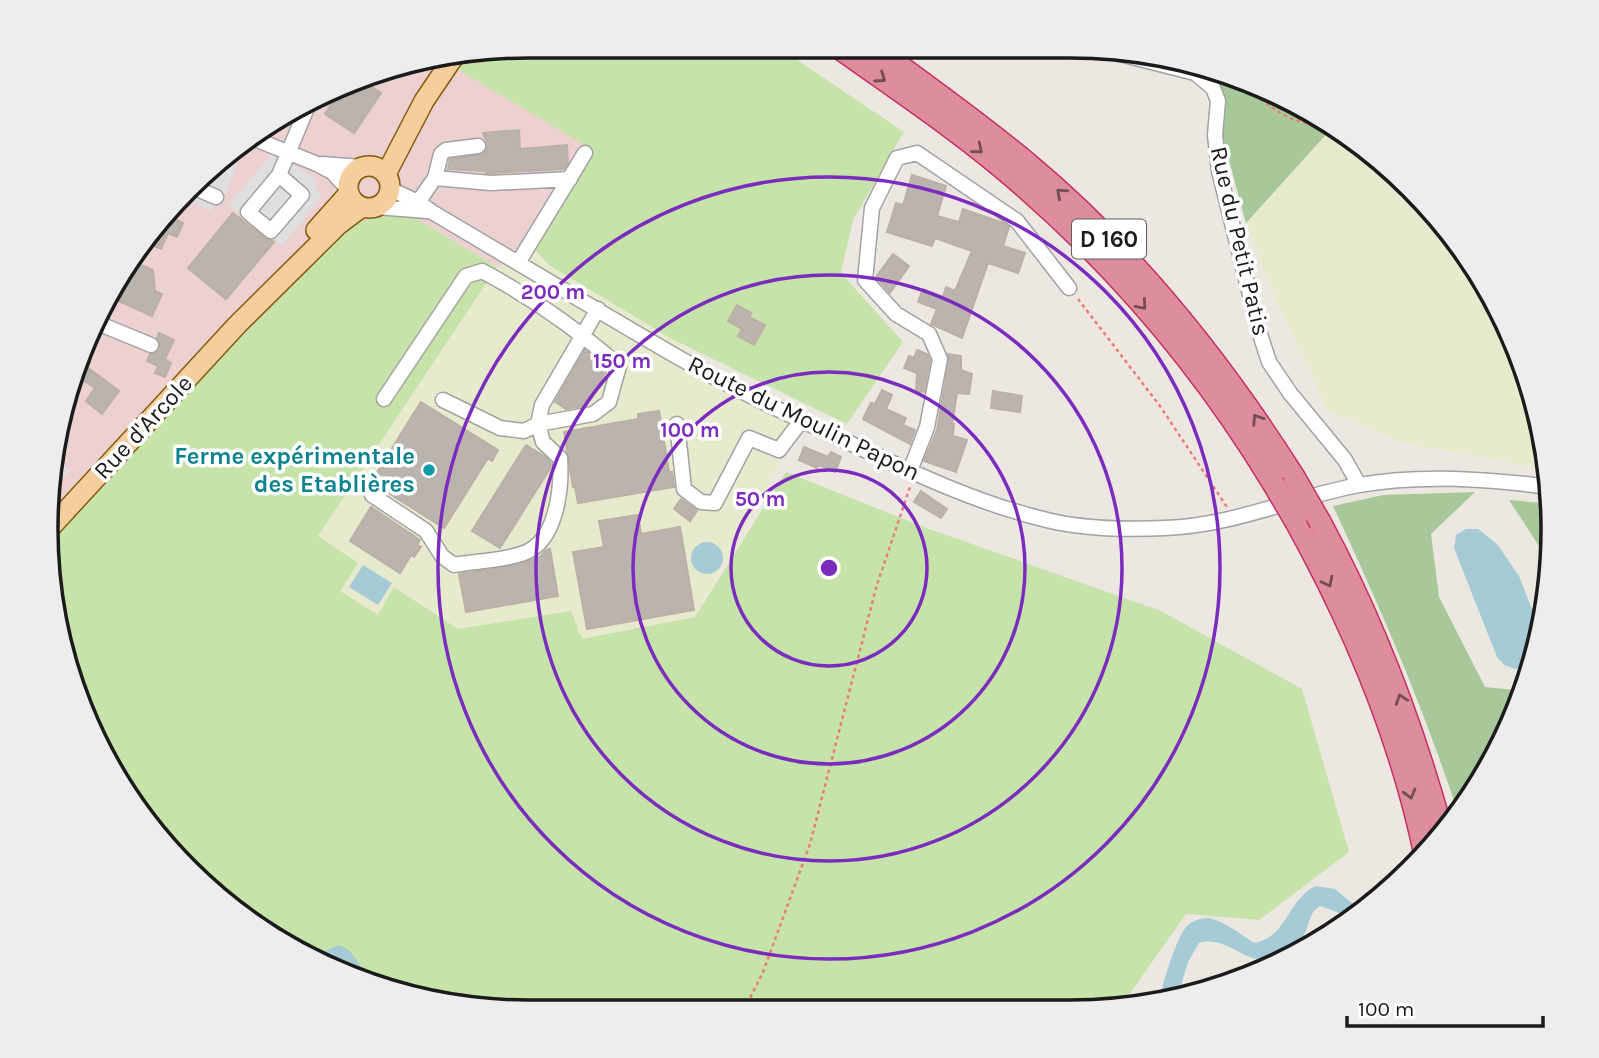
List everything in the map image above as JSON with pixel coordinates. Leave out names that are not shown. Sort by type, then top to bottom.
[{"type":"highway","name":"D 160","points":[[853,58],[1002,168],[1053,213],[1113,272],[1164,330],[1210,389],[1273,483],[1342,608],[1385,713],[1405,775],[1422,842]]},
{"type":"highway","name":"D 160","points":[[889,58],[970,116],[1028,163],[1106,236],[1174,309],[1255,415],[1320,522],[1360,599],[1398,690],[1439,822]]},
{"type":"main road","points":[[424,101],[400,124],[385,147],[351,176],[359,199],[388,196],[388,182],[424,101],[448,65]]},
{"type":"main road","points":[[365,166],[381,169],[388,182]]},
{"type":"main road","name":"Rue d'Arcole","points":[[58,519],[237,325],[338,225],[359,199]]},
{"type":"street","points":[[1199,76],[1213,88]]},
{"type":"street","name":"Rue du Petit Patis","points":[[1213,88],[1218,101],[1215,135],[1219,171],[1269,362],[1290,393],[1345,460],[1359,485]]},
{"type":"street","points":[[279,175],[304,115]]},
{"type":"street","points":[[261,141],[317,163],[332,172],[359,199]]},
{"type":"street","points":[[418,202],[435,178],[442,154],[446,150],[478,146]]},
{"type":"street","points":[[518,263],[585,153]]},
{"type":"street","points":[[910,471],[927,427],[940,359],[929,334],[896,314],[865,280],[872,208],[897,158],[917,153],[1017,221],[1069,288]]},
{"type":"street","points":[[317,163],[365,166]]},
{"type":"street","points":[[435,178],[491,183],[569,178]]},
{"type":"street","name":"Route du Moulin Papon","points":[[388,182],[432,212],[683,360],[801,421],[975,498],[1041,519],[1105,528],[1167,528],[1235,518],[1359,485],[1431,478],[1485,478],[1539,485]]},
{"type":"street","points":[[201,191],[216,197]]},
{"type":"street","name":"Route du Moulin Papon","points":[[359,199],[432,212]]},
{"type":"street","points":[[384,399],[466,276],[482,271],[584,335],[619,366],[609,402],[593,414],[538,424],[524,431],[500,428],[443,400]]},
{"type":"street","points":[[372,495],[426,531],[442,556],[454,565],[525,553],[547,536],[562,479],[560,458],[543,442],[538,424],[542,405],[598,309]]},
{"type":"street","points":[[104,326],[151,345]]},
{"type":"street","points":[[677,424],[684,489],[702,502],[715,503],[749,438],[779,450],[801,421]]},
{"type":"path","points":[[1213,88],[1223,84]]},
{"type":"path","points":[[1259,98],[1268,107],[1297,121],[1308,122]]},
{"type":"path","points":[[1069,288],[1160,406],[1235,518]]},
{"type":"path","points":[[749,1000],[763,972],[810,844],[876,588],[911,484],[910,471]]},
{"type":"shaded area","points":[[450,65],[596,151],[535,250],[497,267],[405,212],[58,522],[62,467],[74,407],[94,349],[121,293],[155,242],[175,218],[218,175],[267,137],[321,106],[349,94],[407,74]]},
{"type":"shaded area","points":[[273,153],[317,180],[315,188],[322,195],[282,246],[229,205]]},
{"type":"shaded area","points":[[233,162],[238,164],[221,203],[216,202],[211,211],[191,201]]},
{"type":"shaded area","points":[[63,464],[70,470],[61,481]]},
{"type":"green space","points":[[529,58],[794,58],[904,132],[853,220],[841,273],[903,342],[847,424],[672,339],[549,265],[535,250],[595,151],[450,65]]},
{"type":"green space","points":[[1177,70],[1250,94],[1278,106],[1327,134],[1246,223],[1208,83]]},
{"type":"green space","points":[[1327,134],[1381,175],[1444,242],[1462,267],[1493,321],[1525,407],[1537,468],[1403,443],[1327,410],[1274,295],[1246,223]]},
{"type":"green space","points":[[405,212],[497,267],[318,536],[358,563],[340,591],[378,615],[394,587],[458,629],[571,611],[582,639],[695,617],[786,472],[921,526],[1161,611],[1302,689],[1349,852],[1259,920],[1186,914],[1128,996],[1101,999],[498,999],[437,991],[378,975],[321,952],[267,921],[218,883],[175,840],[137,791],[106,737],[83,680],[67,621],[59,560],[58,521],[356,222]]},
{"type":"green space","points":[[535,250],[549,265],[672,339],[798,431],[695,617],[582,639],[570,611],[458,629],[395,587],[378,615],[339,591],[318,537],[497,267]]},
{"type":"green space","points":[[1475,492],[1431,534],[1439,597],[1485,687],[1512,690],[1493,737],[1454,802],[1400,658],[1333,506],[1383,495]]},
{"type":"green space","points":[[1509,500],[1540,503],[1540,550]]},
{"type":"water","points":[[1466,529],[1478,529],[1497,544],[1519,576],[1533,613],[1520,667],[1516,669],[1504,665],[1497,657],[1454,548],[1456,535]]},
{"type":"water","points":[[707,542],[719,546],[723,558],[719,570],[707,574],[695,570],[691,558],[695,546]]},
{"type":"water","points":[[363,565],[392,583],[378,605],[349,587]]},
{"type":"water","points":[[1316,886],[1335,889],[1354,905],[1341,915],[1320,906],[1313,912],[1301,940],[1262,959],[1250,957],[1219,943],[1199,943],[1188,962],[1181,987],[1162,991],[1174,951],[1187,926],[1196,920],[1210,918],[1229,926],[1254,943],[1265,940],[1281,926],[1299,899]]},
{"type":"water","points":[[339,945],[349,950],[363,969],[349,964],[322,952]]},
{"type":"building","points":[[371,86],[381,93],[354,133],[325,114],[334,101]]},
{"type":"building","points":[[519,130],[520,149],[567,145],[568,163],[564,169],[486,173],[448,169],[450,159],[484,154],[488,145],[483,133]]},
{"type":"building","points":[[912,175],[946,186],[937,216],[959,222],[963,209],[1003,223],[1009,227],[1003,246],[1025,253],[1018,273],[988,263],[962,338],[931,324],[937,309],[918,302],[923,289],[943,297],[946,287],[955,291],[972,251],[935,238],[932,246],[887,232],[896,203],[903,205]]},
{"type":"building","points":[[233,213],[274,242],[226,299],[188,268]]},
{"type":"building","points":[[174,219],[183,223],[177,237],[168,233],[161,249],[153,245]]},
{"type":"building","points":[[893,254],[909,266],[890,293],[876,277]]},
{"type":"building","points":[[139,264],[153,270],[155,291],[162,294],[152,316],[117,300]]},
{"type":"building","points":[[737,305],[751,313],[749,317],[765,325],[754,345],[738,336],[742,329],[728,321]]},
{"type":"building","points":[[159,333],[174,340],[165,359],[171,363],[165,377],[155,373],[158,366],[147,361],[150,354],[160,349],[157,338]]},
{"type":"building","points":[[585,350],[608,369],[583,406],[566,409],[555,402]]},
{"type":"building","points":[[917,350],[927,354],[930,360],[924,392],[916,391],[917,373],[904,368],[909,356],[914,358]]},
{"type":"building","points":[[948,354],[961,356],[961,370],[972,374],[969,394],[957,393],[952,424],[953,436],[967,440],[956,472],[924,461],[937,430]]},
{"type":"building","points":[[87,367],[119,391],[102,414],[86,401],[95,388],[82,380]]},
{"type":"building","points":[[882,390],[892,395],[886,409],[906,418],[903,425],[915,430],[910,444],[863,419]]},
{"type":"building","points":[[993,391],[1022,396],[1020,412],[991,408]]},
{"type":"building","name":"Ferme expérimentale des Etablières","points":[[421,402],[498,450],[492,461],[488,458],[444,528],[371,482]]},
{"type":"building","points":[[659,411],[674,487],[578,503],[564,432],[638,419],[638,414]]},
{"type":"building","points":[[526,445],[544,456],[551,467],[500,548],[472,531]]},
{"type":"building","points":[[804,447],[828,457],[831,452],[841,457],[835,472],[799,460]]},
{"type":"building","points":[[921,491],[947,509],[941,518],[914,502]]},
{"type":"building","points":[[681,499],[697,511],[690,521],[674,509]]},
{"type":"building","points":[[371,507],[420,540],[417,545],[421,547],[414,557],[411,555],[400,573],[350,541]]},
{"type":"building","points":[[638,515],[641,534],[680,527],[694,610],[587,629],[573,552],[604,547],[599,521]]},
{"type":"building","points":[[550,549],[558,596],[466,612],[459,574],[518,565],[540,557]]},
{"type":"place","name":"Ferme expérimentale des Etablières","points":[[429,470]]}]
